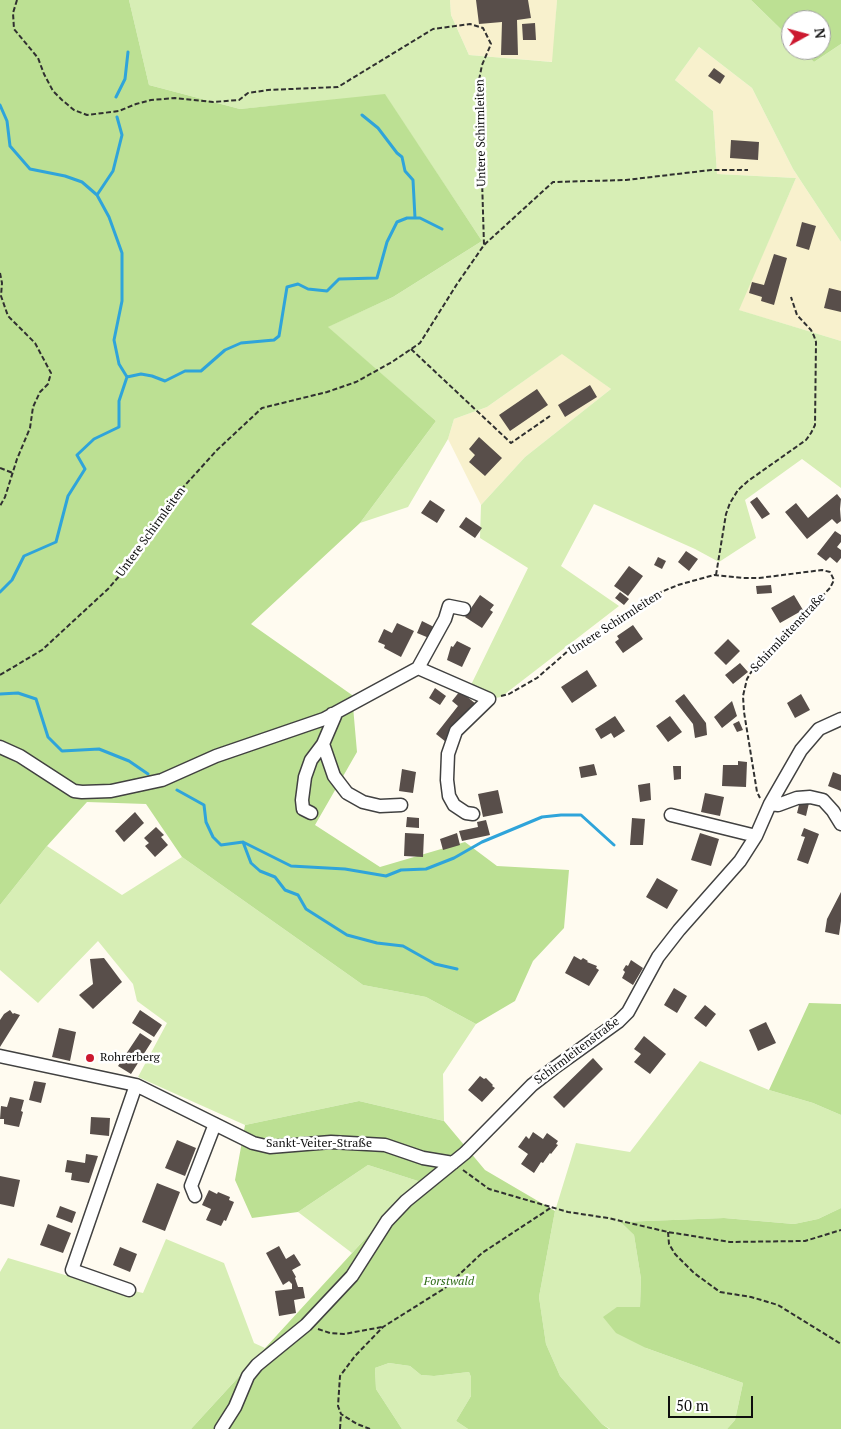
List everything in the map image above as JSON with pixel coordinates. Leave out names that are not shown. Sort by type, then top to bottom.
[{"type":"street","points":[[0,747],[20,756],[74,791],[111,791],[162,780],[216,756],[324,719],[418,668],[445,619],[450,606],[464,609]]},
{"type":"street","points":[[418,668],[489,699],[456,731],[448,754],[447,780],[449,796],[454,804],[466,813],[473,814]]},
{"type":"street","points":[[310,813],[303,809],[302,800],[305,777],[311,760],[323,744],[335,716],[332,714]]},
{"type":"street","name":"Schirmleitenstraße","points":[[453,1163],[532,1085],[618,1022],[628,1012],[658,957],[679,930],[740,861],[756,836],[770,804],[801,750],[819,729],[841,719]]},
{"type":"street","points":[[323,744],[334,776],[347,793],[363,802],[380,806],[401,805]]},
{"type":"street","points":[[770,804],[778,805],[797,798],[810,797],[823,800],[841,824]]},
{"type":"street","points":[[670,815],[756,836]]},
{"type":"street","name":"Sankt-Veiter-Straße","points":[[0,1056],[136,1085],[254,1143],[270,1147],[331,1142],[385,1145],[423,1158],[453,1163]]},
{"type":"street","points":[[129,1290],[72,1270],[136,1085]]},
{"type":"street","points":[[195,1196],[191,1186],[215,1124]]},
{"type":"street","points":[[221,1429],[235,1408],[248,1376],[257,1365],[306,1325],[352,1276],[387,1221],[406,1201],[453,1163]]},
{"type":"path","name":"Untere Schirmleiten","points":[[17,0],[13,13],[14,30],[38,58],[53,90],[74,110],[87,114],[119,111],[151,100],[175,98],[214,102],[239,100],[248,93],[338,87],[433,29],[470,24],[483,28],[491,44],[482,66],[479,80],[484,245]]},
{"type":"path","name":"Untere Schirmleiten","points":[[0,675],[42,650],[108,589],[128,566],[178,493],[217,450],[262,408],[327,392],[356,382],[420,343],[484,245],[553,182],[626,180],[711,170],[748,170]]},
{"type":"path","points":[[0,273],[2,283],[1,296],[8,316],[35,343],[51,373],[48,384],[40,392],[33,407],[30,428],[0,506]]},
{"type":"path","points":[[716,575],[726,514],[738,490],[806,440],[812,433],[815,425],[816,342],[814,336],[797,315],[792,297]]},
{"type":"path","points":[[411,350],[510,442],[550,416]]},
{"type":"path","points":[[0,468],[12,472]]},
{"type":"path","name":"Schirmleitenstraße","points":[[770,804],[762,801],[757,792],[743,696],[747,679],[753,669],[820,600],[833,583],[833,577],[830,572],[822,570],[805,572]]},
{"type":"path","name":"Untere Schirmleiten","points":[[489,699],[509,694],[537,678],[576,644],[661,592],[697,579],[716,575],[759,578],[805,572]]},
{"type":"path","points":[[453,1163],[490,1189],[568,1212],[608,1218],[668,1232],[730,1242],[804,1241],[841,1230]]},
{"type":"path","points":[[370,1429],[357,1424],[342,1414],[338,1406],[340,1376],[355,1356],[382,1327],[445,1288],[482,1253],[552,1208]]},
{"type":"path","points":[[668,1232],[669,1244],[675,1254],[694,1273],[720,1292],[751,1297],[778,1305],[841,1344]]},
{"type":"path","points":[[837,1232],[841,1234]]},
{"type":"path","points":[[306,1325],[330,1333],[344,1334],[382,1327]]},
{"type":"path","points":[[340,1429],[342,1414]]},
{"type":"shaded area","points":[[450,0],[557,0],[553,62],[469,55],[451,15]]},
{"type":"shaded area","points":[[699,47],[752,88],[793,169],[841,242],[841,341],[738,310],[796,178],[717,174],[713,111],[675,80]]},
{"type":"shaded area","points":[[563,353],[611,389],[525,457],[481,505],[448,439],[454,419],[487,407]]},
{"type":"green space","points":[[0,0],[129,0],[149,85],[240,109],[385,94],[482,241],[393,297],[328,327],[436,421],[360,523],[251,624],[352,695],[357,752],[315,825],[380,867],[465,842],[497,866],[569,870],[564,928],[533,961],[515,1001],[476,1024],[426,997],[363,985],[182,857],[146,804],[87,802],[47,846],[0,905]]},
{"type":"green space","points":[[129,0],[450,0],[451,15],[469,55],[552,62],[557,0],[751,0],[781,29],[781,60],[812,60],[814,62],[817,60],[831,60],[831,51],[841,44],[841,242],[793,169],[752,88],[699,47],[675,80],[713,111],[717,174],[796,178],[739,310],[841,341],[841,488],[802,459],[745,500],[756,538],[719,562],[695,549],[594,504],[561,566],[619,606],[501,697],[489,699],[469,689],[528,568],[480,538],[481,505],[525,457],[611,389],[562,354],[487,407],[454,419],[448,439],[408,507],[360,523],[436,421],[327,327],[393,297],[482,241],[385,95],[240,109],[149,85]]},
{"type":"green space","points":[[751,0],[841,0],[841,44],[831,51],[831,10],[781,10],[781,29]]},
{"type":"green space","points":[[47,846],[122,895],[182,857],[363,985],[426,997],[476,1024],[443,1074],[444,1121],[359,1101],[245,1125],[138,1077],[167,1023],[137,1001],[133,984],[98,941],[38,1003],[0,970],[0,905]]},
{"type":"green space","points":[[809,1003],[841,1004],[841,1115],[813,1103],[769,1090]]},
{"type":"green space","points":[[700,1061],[769,1090],[813,1103],[841,1115],[841,1208],[818,1219],[794,1224],[724,1218],[622,1222],[634,1235],[641,1279],[640,1307],[617,1307],[646,1348],[743,1383],[735,1420],[727,1429],[610,1429],[602,1424],[560,1376],[546,1344],[539,1297],[555,1211],[576,1143],[630,1152]]},
{"type":"green space","name":"Forstwald","points":[[359,1101],[444,1121],[485,1170],[555,1211],[539,1297],[546,1344],[560,1376],[602,1424],[609,1429],[468,1429],[456,1421],[471,1396],[471,1377],[469,1372],[434,1376],[421,1375],[410,1366],[389,1363],[375,1368],[376,1389],[402,1429],[191,1429],[418,1181],[368,1165],[298,1212],[252,1218],[235,1180],[245,1125]]},
{"type":"green space","points":[[368,1165],[418,1181],[352,1253],[298,1212]]},
{"type":"green space","points":[[841,1208],[841,1429],[727,1429],[735,1420],[743,1383],[646,1348],[616,1333],[603,1317],[617,1307],[640,1307],[641,1279],[634,1235],[621,1222],[724,1218],[794,1224],[818,1219]]},
{"type":"green space","points":[[166,1239],[224,1263],[254,1343],[265,1348],[191,1429],[0,1429],[0,1272],[8,1258],[65,1275],[143,1293]]},
{"type":"green space","points":[[389,1363],[410,1366],[421,1375],[434,1376],[469,1372],[471,1377],[471,1396],[456,1421],[468,1429],[402,1429],[376,1389],[375,1368]]},
{"type":"building","points":[[476,0],[528,0],[531,18],[517,20],[518,55],[501,55],[502,22],[479,24]]},
{"type":"building","points":[[535,23],[536,40],[523,40],[522,24]]},
{"type":"building","points":[[714,68],[725,76],[720,84],[708,76]]},
{"type":"building","points":[[731,140],[759,142],[758,160],[730,158]]},
{"type":"building","points":[[802,222],[816,226],[809,250],[796,246]]},
{"type":"building","points":[[774,254],[787,258],[774,305],[761,301],[762,297],[749,293],[752,282],[764,285]]},
{"type":"building","points":[[829,288],[841,291],[841,312],[824,308]]},
{"type":"building","points":[[590,385],[597,397],[565,417],[558,405]]},
{"type":"building","points":[[537,389],[548,405],[510,431],[499,415]]},
{"type":"building","points":[[479,437],[502,458],[485,476],[469,462],[475,455],[469,449]]},
{"type":"building","points":[[837,494],[841,499],[841,521],[837,524],[832,519],[807,539],[785,512],[796,503],[808,518]]},
{"type":"building","points":[[757,497],[770,514],[762,519],[750,502]]},
{"type":"building","points":[[430,500],[445,510],[437,523],[421,513]]},
{"type":"building","points":[[466,517],[482,528],[475,538],[459,527]]},
{"type":"building","points":[[835,531],[841,535],[841,542],[837,547],[841,550],[841,558],[837,563],[830,557],[826,561],[817,554]]},
{"type":"building","points":[[686,551],[698,559],[689,571],[678,562]]},
{"type":"building","points":[[658,557],[666,561],[662,569],[654,565]]},
{"type":"building","points":[[629,566],[643,576],[628,596],[614,586]]},
{"type":"building","points":[[771,585],[772,593],[757,594],[756,586]]},
{"type":"building","points":[[620,592],[629,599],[624,605],[615,598]]},
{"type":"building","points":[[480,595],[494,605],[490,610],[493,612],[482,628],[465,617]]},
{"type":"building","points":[[794,595],[803,610],[780,623],[771,608]]},
{"type":"building","points":[[422,621],[434,627],[429,638],[417,633]]},
{"type":"building","points":[[397,623],[414,631],[401,657],[384,648],[385,645],[378,642],[384,629],[392,633]]},
{"type":"building","points":[[633,625],[643,639],[623,653],[615,642],[619,639],[617,636]]},
{"type":"building","points":[[728,639],[740,651],[726,665],[714,653]]},
{"type":"building","points":[[457,641],[471,648],[462,667],[447,660],[451,646],[453,647]]},
{"type":"building","points":[[740,663],[748,672],[733,684],[725,675]]},
{"type":"building","points":[[587,670],[597,686],[572,703],[561,687]]},
{"type":"building","points":[[435,688],[446,696],[440,705],[429,698]]},
{"type":"building","points":[[460,691],[476,704],[446,742],[436,734],[458,706],[452,701]]},
{"type":"building","points":[[684,694],[706,723],[707,735],[695,738],[693,724],[675,701]]},
{"type":"building","points":[[801,694],[810,710],[795,718],[787,703]]},
{"type":"building","points":[[732,701],[737,716],[722,728],[714,717]]},
{"type":"building","points":[[615,716],[625,731],[614,738],[611,733],[601,739],[595,729]]},
{"type":"building","points":[[670,716],[682,732],[668,742],[656,726]]},
{"type":"building","points":[[739,721],[743,730],[737,732],[733,724]]},
{"type":"building","points":[[738,761],[747,762],[746,787],[722,786],[723,765],[738,765]]},
{"type":"building","points":[[594,764],[597,775],[581,778],[579,767]]},
{"type":"building","points":[[673,766],[681,766],[681,779],[674,780]]},
{"type":"building","points":[[402,769],[416,772],[413,793],[399,791]]},
{"type":"building","points":[[833,772],[841,775],[841,791],[828,786]]},
{"type":"building","points":[[650,783],[651,800],[640,802],[638,785]]},
{"type":"building","points":[[498,790],[503,813],[483,817],[478,794]]},
{"type":"building","points":[[705,793],[724,797],[720,816],[701,812]]},
{"type":"building","points":[[800,801],[809,803],[806,816],[797,813]]},
{"type":"building","points":[[135,812],[144,823],[124,842],[115,831]]},
{"type":"building","points":[[407,817],[419,818],[419,828],[406,827]]},
{"type":"building","points":[[632,818],[645,819],[643,845],[630,845]]},
{"type":"building","points":[[486,820],[490,835],[462,841],[459,831],[478,827],[477,822]]},
{"type":"building","points":[[156,827],[164,835],[161,837],[168,845],[155,857],[145,846],[149,843],[144,838]]},
{"type":"building","points":[[804,828],[819,834],[808,864],[797,860],[805,837],[801,836]]},
{"type":"building","points":[[405,833],[424,834],[423,857],[404,856]]},
{"type":"building","points":[[457,833],[460,845],[443,850],[440,839]]},
{"type":"building","points":[[700,833],[719,839],[711,866],[691,860]]},
{"type":"building","points":[[657,878],[678,890],[667,909],[646,897]]},
{"type":"building","points":[[841,892],[839,935],[825,932],[827,919]]},
{"type":"building","points":[[574,956],[581,960],[583,958],[597,966],[596,968],[599,970],[589,986],[565,973]]},
{"type":"building","points":[[104,958],[122,982],[93,1009],[79,995],[93,984],[90,959]]},
{"type":"building","points":[[631,960],[643,968],[633,985],[622,978],[625,972],[623,970]]},
{"type":"building","points":[[674,988],[687,996],[677,1013],[664,1005]]},
{"type":"building","points":[[705,1005],[716,1014],[706,1027],[694,1018]]},
{"type":"building","points":[[10,1010],[13,1014],[20,1015],[0,1047],[0,1020]]},
{"type":"building","points":[[140,1010],[162,1025],[154,1037],[132,1023]]},
{"type":"building","points":[[766,1022],[776,1043],[758,1051],[749,1030]]},
{"type":"building","points":[[59,1028],[76,1032],[70,1061],[52,1057]]},
{"type":"building","points":[[140,1033],[152,1041],[131,1074],[118,1066]]},
{"type":"building","points":[[644,1036],[666,1054],[650,1074],[634,1062],[641,1054],[634,1049]]},
{"type":"building","points":[[593,1058],[603,1069],[564,1108],[553,1097]]},
{"type":"building","points":[[480,1076],[484,1079],[486,1078],[495,1088],[482,1102],[468,1090]]},
{"type":"building","points":[[34,1081],[46,1083],[41,1103],[29,1100]]},
{"type":"building","points":[[10,1097],[24,1100],[19,1127],[4,1124],[4,1119],[0,1119],[1,1106],[7,1107]]},
{"type":"building","points":[[91,1117],[110,1118],[109,1136],[90,1134]]},
{"type":"building","points":[[533,1132],[543,1139],[547,1133],[558,1141],[556,1144],[558,1145],[543,1163],[541,1162],[534,1173],[521,1164],[528,1154],[518,1147],[526,1136],[529,1139]]},
{"type":"building","points":[[177,1140],[196,1148],[185,1176],[165,1168]]},
{"type":"building","points":[[86,1154],[98,1156],[89,1183],[71,1180],[72,1173],[65,1172],[67,1160],[85,1163]]},
{"type":"building","points":[[0,1176],[20,1180],[14,1207],[0,1204]]},
{"type":"building","points":[[157,1183],[180,1192],[165,1231],[142,1222]]},
{"type":"building","points":[[209,1190],[230,1197],[229,1200],[234,1202],[226,1221],[224,1220],[221,1226],[206,1220],[211,1209],[202,1205]]},
{"type":"building","points":[[60,1206],[76,1212],[72,1223],[56,1217]]},
{"type":"building","points":[[48,1224],[71,1233],[63,1253],[40,1245]]},
{"type":"building","points":[[279,1246],[286,1259],[294,1254],[301,1265],[292,1270],[298,1287],[303,1287],[305,1298],[294,1300],[296,1313],[279,1316],[275,1291],[292,1289],[292,1284],[289,1281],[283,1285],[266,1253]]},
{"type":"building","points":[[120,1247],[137,1254],[130,1272],[113,1265]]},
{"type":"waterway","points":[[116,97],[125,79],[128,52]]},
{"type":"waterway","points":[[0,105],[7,121],[10,146],[30,169],[65,176],[82,182],[97,195]]},
{"type":"waterway","points":[[362,115],[378,128],[402,157],[405,171],[413,180],[415,218]]},
{"type":"waterway","points":[[117,117],[122,135],[113,171],[97,195],[109,217],[122,253],[122,301],[114,340],[119,364],[127,377]]},
{"type":"waterway","points":[[0,592],[12,580],[24,556],[56,542],[68,496],[85,469],[77,455],[94,439],[119,427],[119,401],[127,377],[141,374],[165,381],[185,371],[201,371],[225,350],[241,343],[274,340],[279,336],[287,287],[298,284],[308,289],[327,291],[339,279],[377,278],[387,242],[397,222],[407,218],[420,218],[442,229]]},
{"type":"waterway","points":[[0,694],[18,693],[36,699],[48,737],[62,751],[99,749],[129,761],[148,774]]},
{"type":"waterway","points":[[177,790],[204,805],[206,822],[213,837],[221,845],[243,842],[291,866],[345,869],[386,876],[401,870],[426,869],[454,858],[482,842],[542,817],[561,815],[581,815],[614,845]]},
{"type":"waterway","points":[[243,842],[251,863],[260,871],[275,877],[285,890],[298,895],[306,909],[347,935],[377,943],[403,946],[435,964],[457,969]]},
{"type":"place","name":"Rohrerberg","points":[[90,1058]]}]
